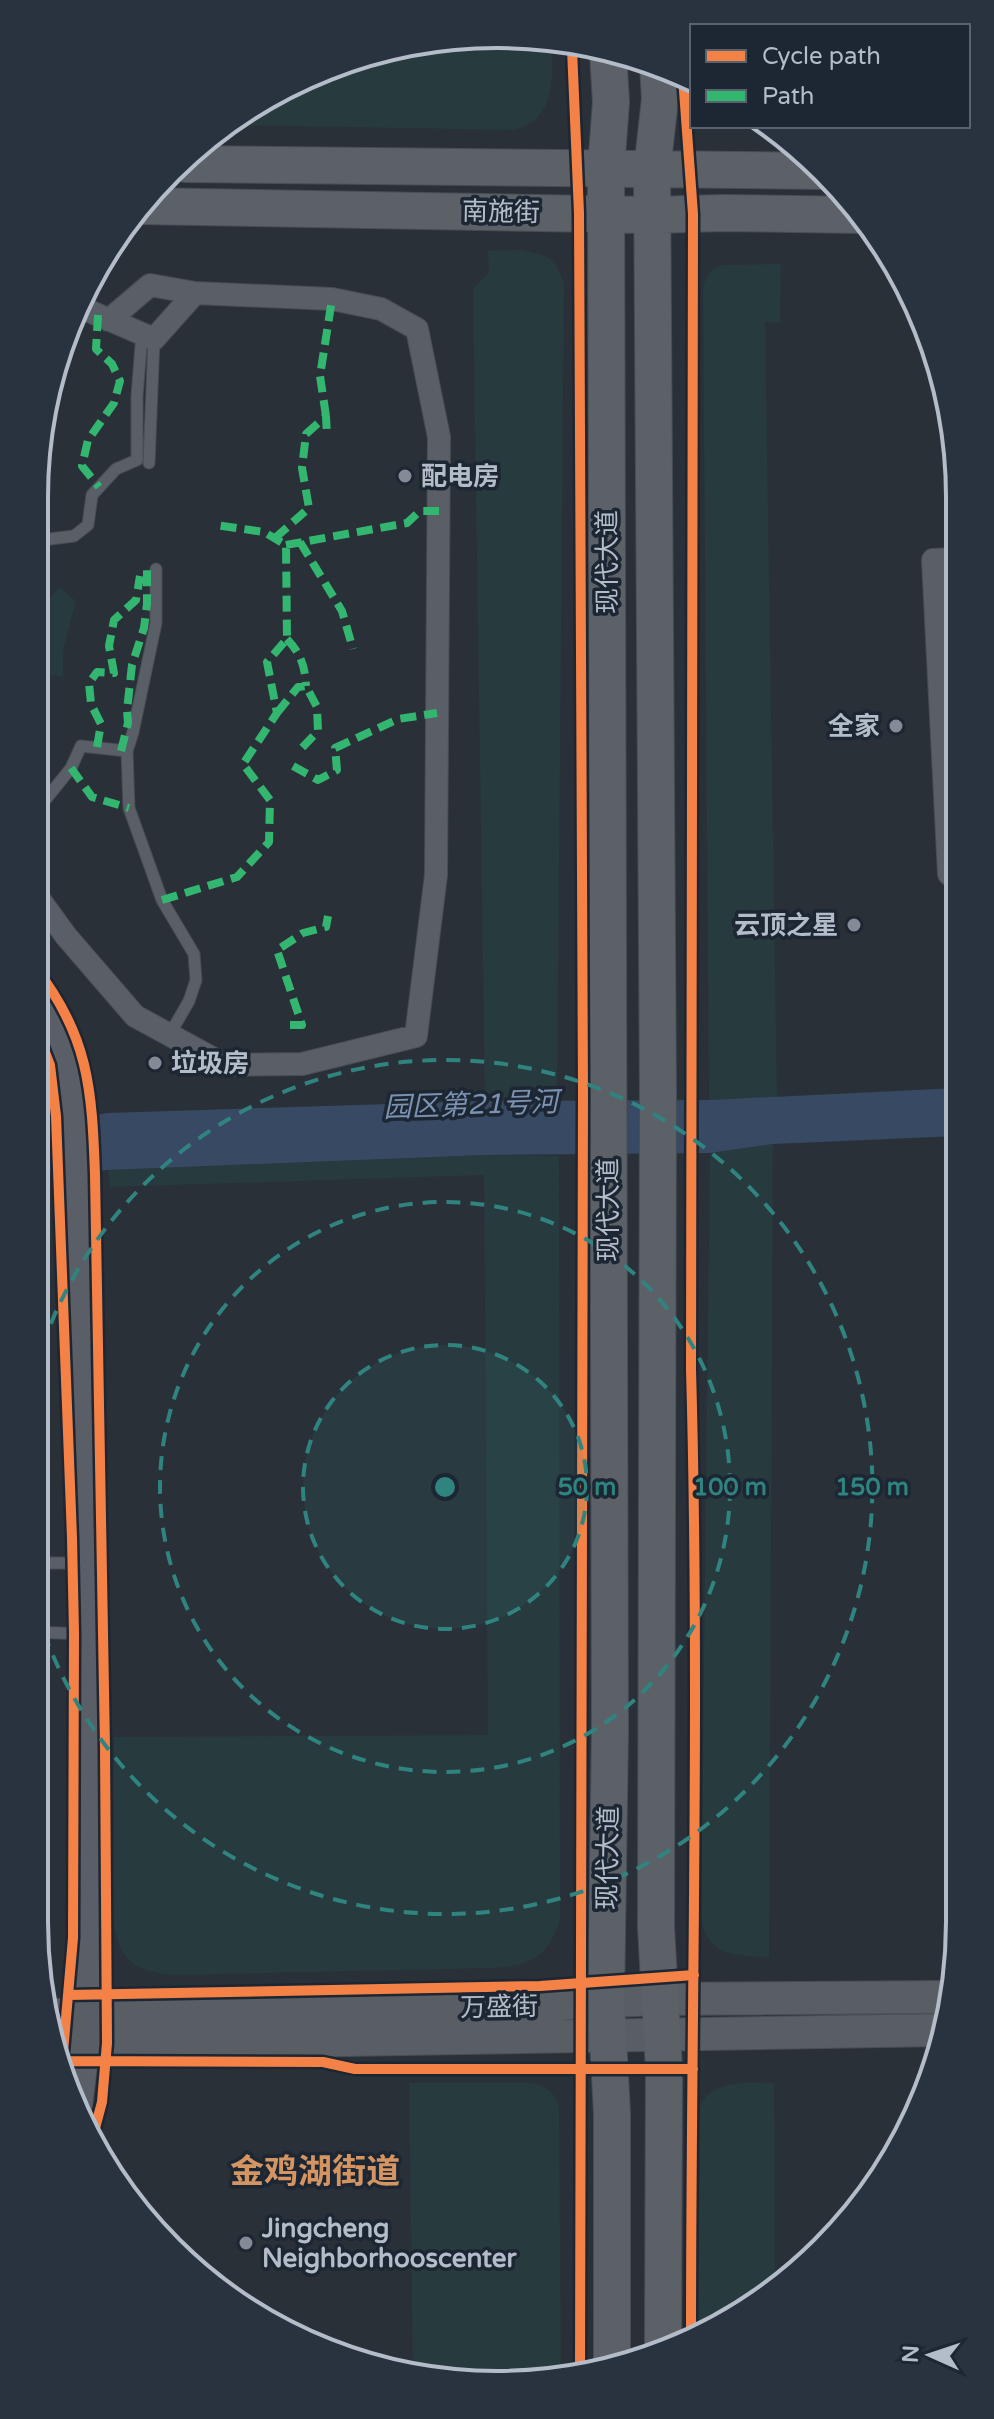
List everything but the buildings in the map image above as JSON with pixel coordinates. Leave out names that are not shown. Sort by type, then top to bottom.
[{"type":"main road","name":"现代大道","points":[[609,62],[611,102],[606,169],[610,1732],[607,2019],[612,2113],[612,2356]]},
{"type":"main road","name":"现代大道","points":[[659,78],[660,99],[652,170],[658,1096],[656,1927],[662,2017],[663,2339]]},
{"type":"main road","name":"南施街","points":[[196,164],[805,171]]},
{"type":"main road","name":"南施街","points":[[155,206],[653,215],[846,215]]},
{"type":"main road","name":"万盛街","points":[[75,2034],[541,2007],[607,2019],[662,2017],[939,1998]]},
{"type":"main road","name":"万盛街","points":[[662,2017],[933,2030]]},
{"type":"street","points":[[48,911],[135,1016],[225,1065],[302,1064],[416,1036],[436,875],[439,437],[417,329],[381,309],[332,299],[195,293],[150,285],[109,320]]},
{"type":"street","points":[[88,311],[148,336],[195,293]]},
{"type":"street","points":[[946,559],[933,560],[946,815]]},
{"type":"street","points":[[48,1019],[65,1052],[74,1084],[79,1172],[87,1634],[75,2034],[77,2080]]},
{"type":"lane","points":[[148,336],[149,463]]},
{"type":"lane","points":[[48,539],[74,536],[88,525],[92,495],[116,469],[137,460],[137,396],[148,336]]},
{"type":"lane","points":[[156,569],[156,623],[127,751],[129,808],[162,900],[194,954],[196,980],[189,1001],[170,1034]]},
{"type":"lane","points":[[48,797],[71,768],[81,746],[127,751]]},
{"type":"lane","points":[[48,1563],[87,1563]]},
{"type":"lane","points":[[48,1633],[87,1634]]},
{"type":"green space","points":[[468,49],[551,52],[551,85],[544,109],[526,125],[512,130],[246,125],[298,94],[381,63]]},
{"type":"green space","points":[[519,250],[549,258],[564,284],[557,1101],[485,1101],[473,289],[489,273],[488,251]]},
{"type":"green space","points":[[781,264],[780,323],[765,322],[777,1097],[709,1100],[703,291],[708,275],[722,265]]},
{"type":"green space","points":[[59,587],[76,601],[63,650],[63,677],[48,672],[48,601]]},
{"type":"green space","points":[[773,1144],[769,1957],[722,1951],[707,1937],[701,1912],[710,1153]]},
{"type":"green space","points":[[484,1155],[559,1156],[560,1920],[555,1933],[536,1957],[517,1965],[493,1968],[171,1975],[146,1970],[124,1954],[113,1920],[114,1737],[488,1735],[484,1175],[110,1187],[108,1170]]},
{"type":"green space","points":[[409,2083],[531,2083],[541,2086],[555,2096],[559,2106],[561,2366],[497,2371],[413,2363]]},
{"type":"green space","points":[[742,2083],[774,2083],[775,2274],[698,2324],[700,2106],[714,2091]]},
{"type":"water","name":"园区第21号河","points":[[946,1089],[946,1137],[773,1144],[710,1153],[484,1155],[48,1172],[48,1124],[107,1113],[485,1101],[709,1100]]},
{"type":"marked path","points":[[326,416],[320,376],[332,299]]},
{"type":"marked path","points":[[98,315],[96,349],[112,364],[120,381],[114,403],[88,440],[82,466],[99,487]]},
{"type":"marked path","points":[[275,538],[309,508],[302,468],[306,434],[326,416],[327,435]]},
{"type":"marked path","points":[[286,545],[407,523],[420,511],[439,511]]},
{"type":"marked path","points":[[162,900],[237,877],[269,842],[270,800],[243,764],[277,713],[267,662],[287,639],[286,545],[264,532],[216,525]]},
{"type":"marked path","points":[[300,542],[342,611],[353,649]]},
{"type":"marked path","points":[[121,751],[128,723],[132,665],[144,628],[147,567]]},
{"type":"marked path","points":[[97,747],[101,724],[91,704],[89,683],[97,672],[114,673],[109,646],[114,620],[136,600],[140,576]]},
{"type":"marked path","points":[[287,639],[301,661],[306,686]]},
{"type":"marked path","points":[[277,713],[298,687],[306,686],[317,707],[318,731],[300,750]]},
{"type":"marked path","points":[[293,766],[318,780],[337,770],[335,748],[398,719],[437,713]]},
{"type":"marked path","points":[[71,768],[92,797],[129,808]]},
{"type":"marked path","points":[[290,1025],[302,1025],[277,950],[303,933],[326,927],[328,916]]},
{"type":"cycle path","points":[[572,55],[579,213],[583,1095],[580,2363]]},
{"type":"cycle path","points":[[684,89],[693,214],[691,1369],[695,1732],[691,2327]]},
{"type":"cycle path","points":[[48,985],[77,1040],[84,1064],[94,1144],[107,2043],[102,2102],[96,2125]]},
{"type":"cycle path","points":[[48,1060],[56,1116],[74,1633],[73,1938],[64,2041]]},
{"type":"cycle path","points":[[68,1995],[540,1986],[694,1975]]},
{"type":"cycle path","points":[[70,2061],[323,2062],[355,2069],[693,2069]]},
{"type":"place","name":"配电房","points":[[405,476]]},
{"type":"place","name":"全家","points":[[896,726]]},
{"type":"place","name":"云顶之星","points":[[854,925]]},
{"type":"place","name":"垃圾房","points":[[155,1063]]},
{"type":"place","name":"Jingcheng Neighborhooscenter","points":[[246,2243]]},
{"type":"district","name":"金鸡湖街道","points":[[315,2172]]}]
